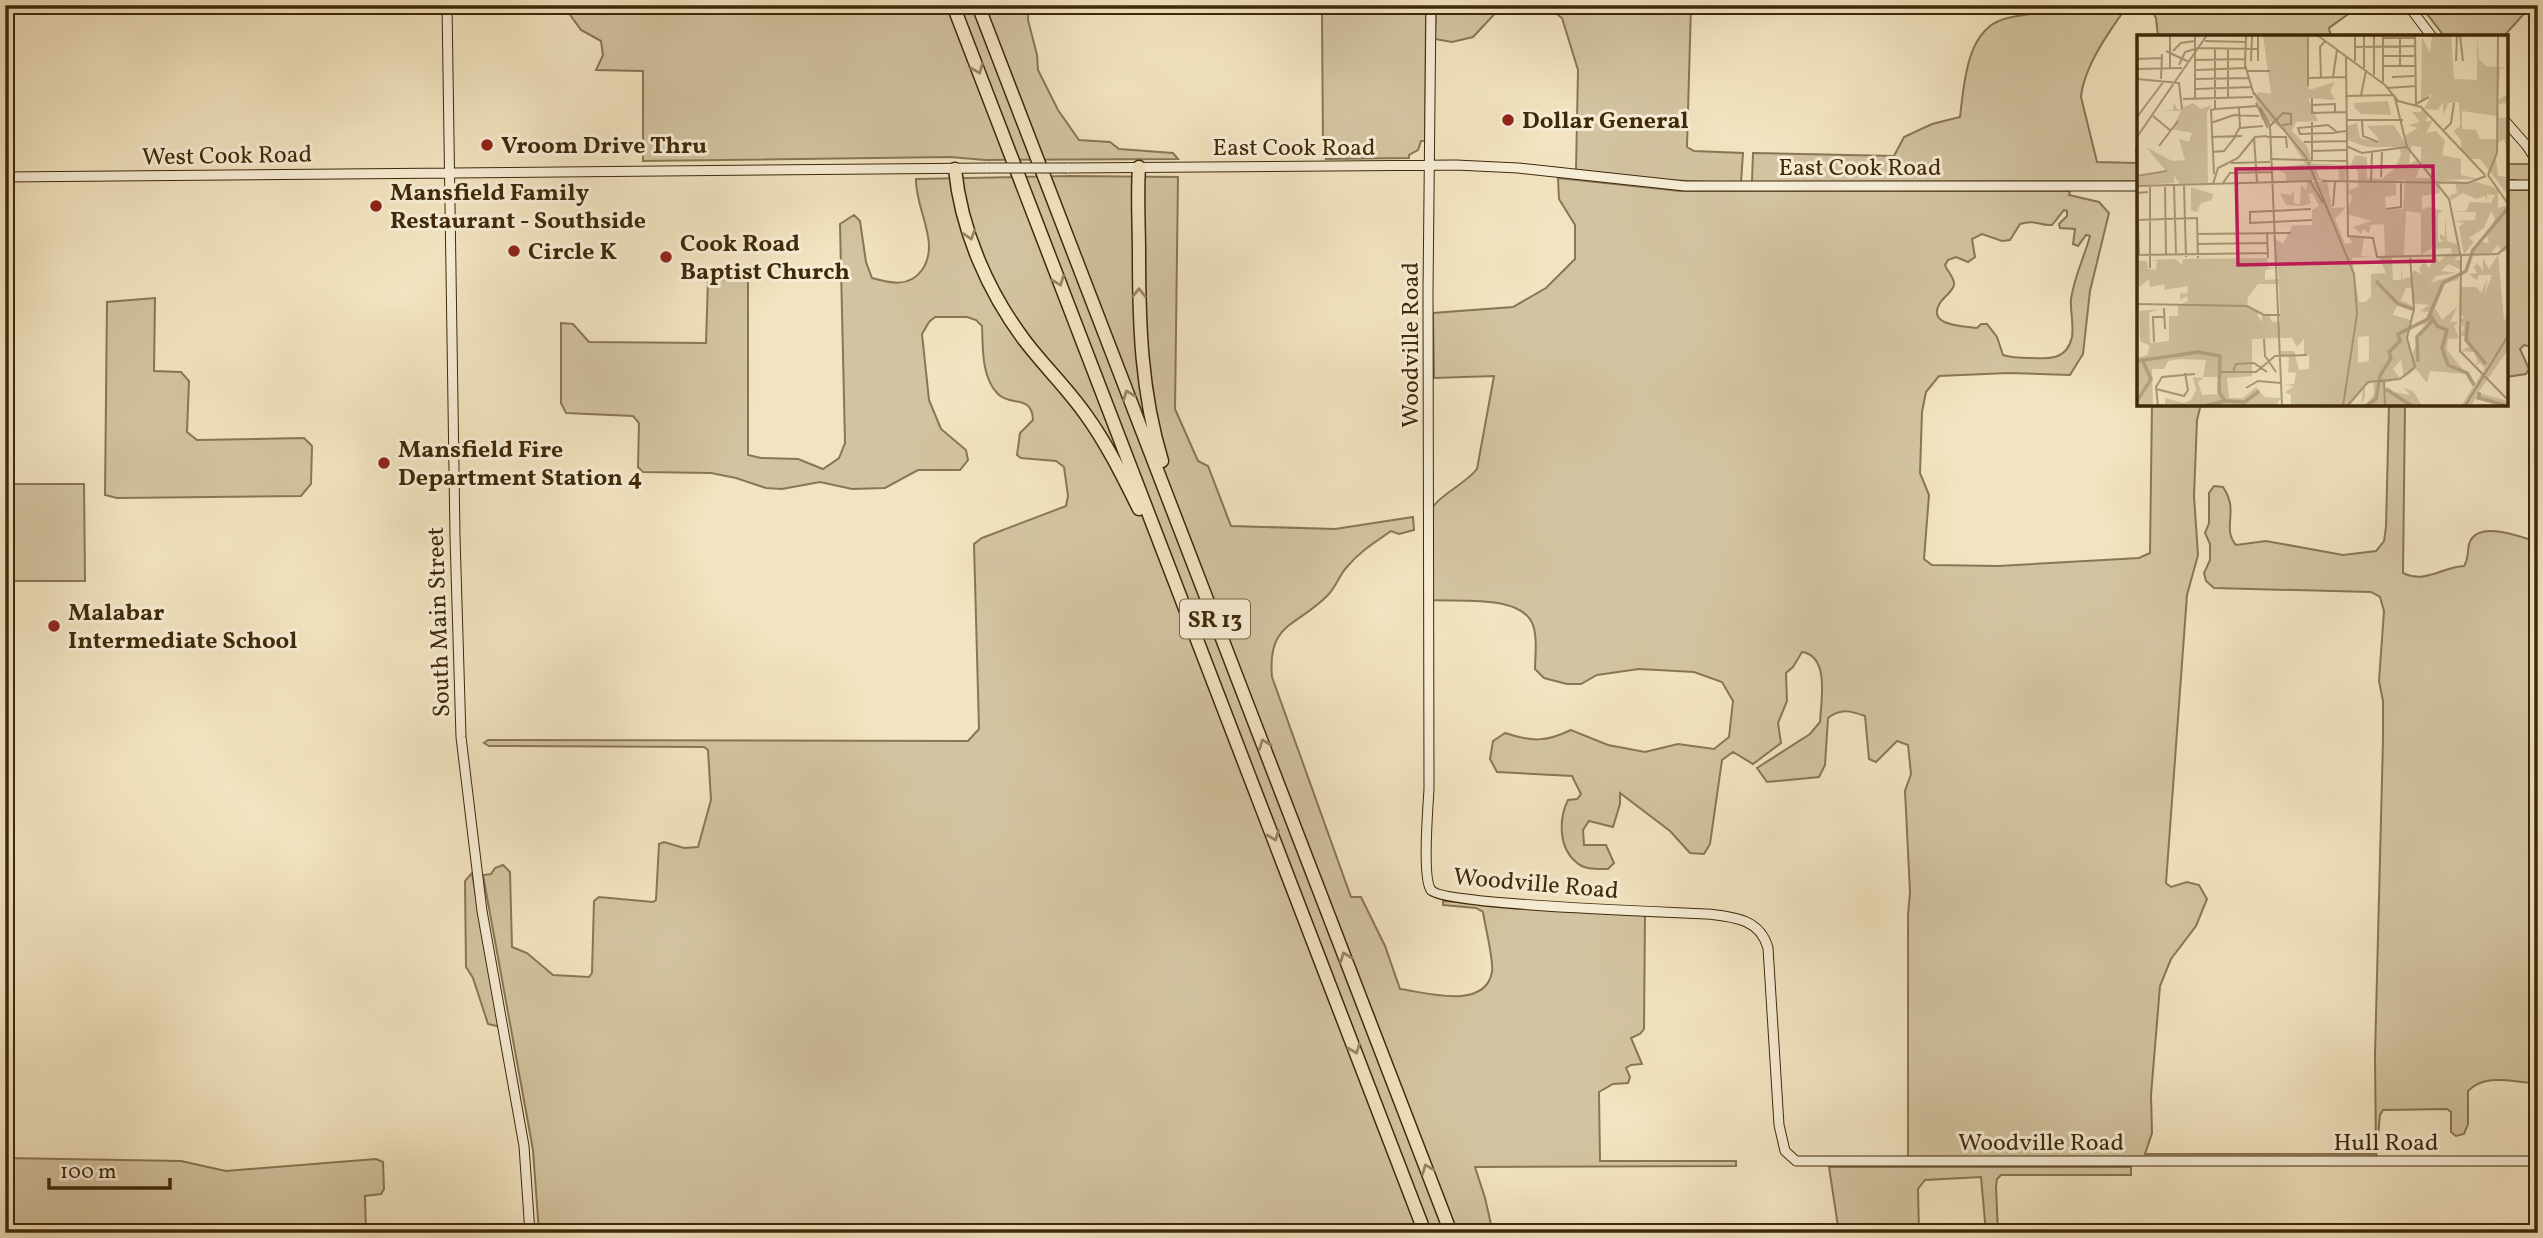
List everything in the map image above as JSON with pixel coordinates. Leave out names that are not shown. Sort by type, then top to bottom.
[{"type":"highway","name":"SR 13","points":[[953,5],[1425,1233]]},
{"type":"highway","name":"SR 13","points":[[978,5],[1451,1233]]},
{"type":"highway","points":[[1139,167],[1139,319],[1143,373],[1154,435],[1189,551]]},
{"type":"highway","points":[[955,169],[968,226],[989,282],[1023,339],[1075,400],[1116,464],[1147,527],[1184,621],[1205,660]]},
{"type":"street","name":"South Main Street","points":[[447,5],[454,524],[461,737],[478,888],[524,1146],[530,1233]]},
{"type":"street","name":"Woodville Road","points":[[1431,5],[1427,866],[1428,882],[1433,891],[1445,896],[1485,900],[1708,914],[1755,925],[1761,930],[1768,948],[1779,1125],[1785,1151],[1797,1161],[2234,1161]]},
{"type":"street","points":[[2408,5],[2430,35]]},
{"type":"street","points":[[2508,124],[2528,146],[2538,163]]},
{"type":"street","name":"East Cook Road","points":[[449,172],[1429,165],[1511,168],[1695,186],[2137,186]]},
{"type":"street","name":"West Cook Road","points":[[5,177],[449,172]]},
{"type":"street","points":[[2508,185],[2538,185]]},
{"type":"street","name":"Hull Road","points":[[2234,1161],[2538,1161]]},
{"type":"shaded area","points":[[547,5],[1029,5],[1028,20],[1038,70],[1058,110],[1079,140],[1110,142],[1119,149],[1173,153],[1178,159],[985,160],[950,157],[643,161],[643,71],[596,70],[603,55],[601,41],[581,30],[568,12]]},
{"type":"shaded area","points":[[1465,5],[1503,5],[1473,37],[1452,42],[1435,39],[1436,10]]},
{"type":"shaded area","points":[[1544,5],[1691,5],[1687,147],[1694,151],[1743,153],[1741,183],[1662,180],[1576,170],[1578,70],[1562,18]]},
{"type":"shaded area","points":[[2068,5],[2128,5],[2092,61],[2081,97],[2097,162],[2137,163],[2137,181],[1752,182],[1753,153],[1894,156],[1904,137],[1932,124],[1960,117],[1969,60],[1974,46],[1991,25],[2004,19]]},
{"type":"shaded area","points":[[2149,5],[2361,5],[2329,28],[2331,35],[2158,35],[2156,18]]},
{"type":"shaded area","points":[[2420,5],[2532,5],[2505,35],[2443,35]]},
{"type":"shaded area","points":[[1330,9],[1426,11],[1425,141],[1421,141],[1418,150],[1409,155],[1409,158],[1326,159],[1323,148],[1322,14]]},
{"type":"shaded area","points":[[2538,160],[2538,355],[2532,347],[2524,345],[2520,349],[2529,369],[2526,374],[2508,377],[2508,190],[2533,190],[2516,180],[2508,180],[2508,164],[2529,164]]},
{"type":"shaded area","points":[[1178,177],[1175,409],[1198,461],[1208,466],[1231,526],[1335,529],[1413,517],[1414,530],[1399,534],[1391,531],[1351,562],[1328,595],[1279,635],[1272,659],[1272,677],[1351,897],[1361,897],[1385,946],[1400,989],[1452,996],[1478,992],[1487,984],[1492,967],[1483,912],[1476,908],[1443,905],[1443,901],[1645,914],[1644,1029],[1631,1038],[1642,1064],[1626,1068],[1630,1077],[1628,1083],[1613,1084],[1599,1092],[1600,1161],[1736,1161],[1736,1166],[1475,1167],[1493,1233],[539,1233],[533,1150],[483,875],[491,874],[495,868],[503,865],[510,872],[512,947],[527,953],[553,975],[589,977],[592,973],[594,901],[599,897],[653,902],[656,900],[659,844],[664,842],[684,848],[698,847],[711,800],[708,750],[704,747],[489,746],[484,743],[488,740],[968,741],[979,729],[974,544],[982,538],[1066,506],[1068,496],[1064,467],[1056,461],[1021,458],[1017,455],[1020,433],[1033,420],[1032,412],[1025,404],[1003,398],[992,387],[984,362],[982,326],[976,320],[967,317],[935,317],[922,334],[929,400],[941,429],[966,450],[968,460],[960,470],[918,470],[885,488],[852,489],[820,482],[782,489],[766,488],[711,473],[643,472],[638,467],[639,423],[633,416],[566,413],[561,403],[561,323],[573,324],[589,342],[706,343],[708,279],[748,280],[748,455],[798,459],[823,469],[839,458],[845,443],[840,224],[854,215],[860,221],[866,262],[872,278],[905,282],[922,270],[929,249],[916,179]]},
{"type":"shaded area","points":[[1558,178],[1680,191],[2070,191],[2069,195],[2099,202],[2109,213],[2090,291],[2083,354],[2070,375],[2008,373],[1939,376],[1926,392],[1922,412],[1920,473],[1929,495],[1924,559],[1932,565],[1998,566],[2139,558],[2150,553],[2152,406],[2200,406],[2197,420],[2194,496],[2198,555],[2187,595],[2166,883],[2171,887],[2187,882],[2199,885],[2207,899],[2196,926],[2171,959],[2160,986],[2151,1095],[2152,1133],[2145,1154],[2376,1154],[2375,1055],[2383,740],[2383,701],[2379,681],[2384,611],[2380,597],[2371,592],[2214,588],[2206,581],[2204,573],[2210,560],[2210,544],[2205,533],[2209,523],[2209,493],[2214,486],[2223,487],[2228,496],[2231,512],[2230,532],[2236,545],[2266,541],[2343,555],[2376,551],[2384,541],[2386,527],[2389,406],[2405,406],[2403,573],[2419,577],[2464,566],[2469,544],[2481,532],[2500,532],[2538,542],[2538,1083],[2492,1080],[2475,1085],[2468,1091],[2468,1124],[2464,1134],[2456,1136],[2451,1132],[2451,1112],[2447,1109],[2383,1110],[2380,1115],[2376,1158],[1908,1158],[1910,892],[1905,791],[1911,774],[1908,745],[1897,741],[1876,762],[1869,759],[1865,716],[1851,712],[1837,713],[1828,718],[1825,765],[1819,777],[1767,782],[1757,768],[1810,734],[1820,722],[1820,670],[1811,655],[1802,652],[1786,673],[1787,701],[1778,723],[1781,743],[1753,764],[1733,752],[1722,760],[1710,844],[1704,854],[1690,853],[1670,831],[1620,793],[1620,804],[1613,827],[1589,821],[1583,830],[1584,845],[1606,845],[1614,863],[1608,869],[1579,865],[1566,849],[1562,832],[1563,815],[1568,800],[1577,799],[1581,794],[1572,776],[1497,772],[1490,759],[1493,741],[1505,733],[1539,739],[1554,737],[1571,730],[1608,745],[1645,752],[1678,744],[1714,749],[1729,737],[1733,701],[1722,682],[1694,672],[1639,669],[1597,675],[1581,684],[1567,684],[1544,678],[1535,669],[1535,635],[1527,615],[1503,604],[1432,600],[1433,507],[1477,469],[1494,376],[1434,378],[1433,313],[1513,307],[1546,288],[1575,259],[1575,225],[1559,199]],"holes":[[[2064,210],[2067,211],[2067,216],[2059,224],[2060,228],[2075,229],[2073,244],[2078,246],[2086,235],[2090,236],[2072,291],[2072,337],[2070,345],[2062,354],[2044,358],[2003,355],[1997,337],[1987,324],[1981,324],[1977,328],[1955,325],[1938,316],[1940,303],[1954,285],[1945,265],[1948,260],[1956,257],[1968,262],[1975,257],[1972,239],[1982,234],[2002,241],[2010,240],[2020,224],[2030,222],[2052,225]]]},
{"type":"shaded area","points":[[155,298],[154,371],[181,372],[189,381],[187,432],[197,440],[304,438],[312,446],[311,484],[301,496],[117,498],[105,495],[107,302]]},
{"type":"shaded area","points":[[5,484],[84,484],[85,581],[5,581]]},
{"type":"shaded area","points":[[472,873],[500,1027],[488,1024],[473,978],[466,967],[465,881]]},
{"type":"shaded area","points":[[5,1158],[181,1161],[226,1171],[376,1159],[383,1162],[384,1189],[381,1194],[365,1196],[366,1233],[5,1233]]},
{"type":"shaded area","points":[[1829,1167],[2131,1167],[2131,1175],[2001,1175],[1997,1179],[1996,1187],[1998,1233],[1986,1233],[1981,1177],[1925,1180],[1918,1189],[1919,1233],[1839,1233]]},
{"type":"place","name":"Dollar General","points":[[1508,120]]},
{"type":"place","name":"Vroom Drive Thru","points":[[487,145]]},
{"type":"place","name":"Mansfield Family Restaurant - Southside","points":[[376,206]]},
{"type":"place","name":"Circle K","points":[[514,251]]},
{"type":"place","name":"Cook Road Baptist Church","points":[[666,257]]},
{"type":"place","name":"Mansfield Fire Department Station 4","points":[[384,463]]},
{"type":"place","name":"Malabar Intermediate School","points":[[54,626]]}]
